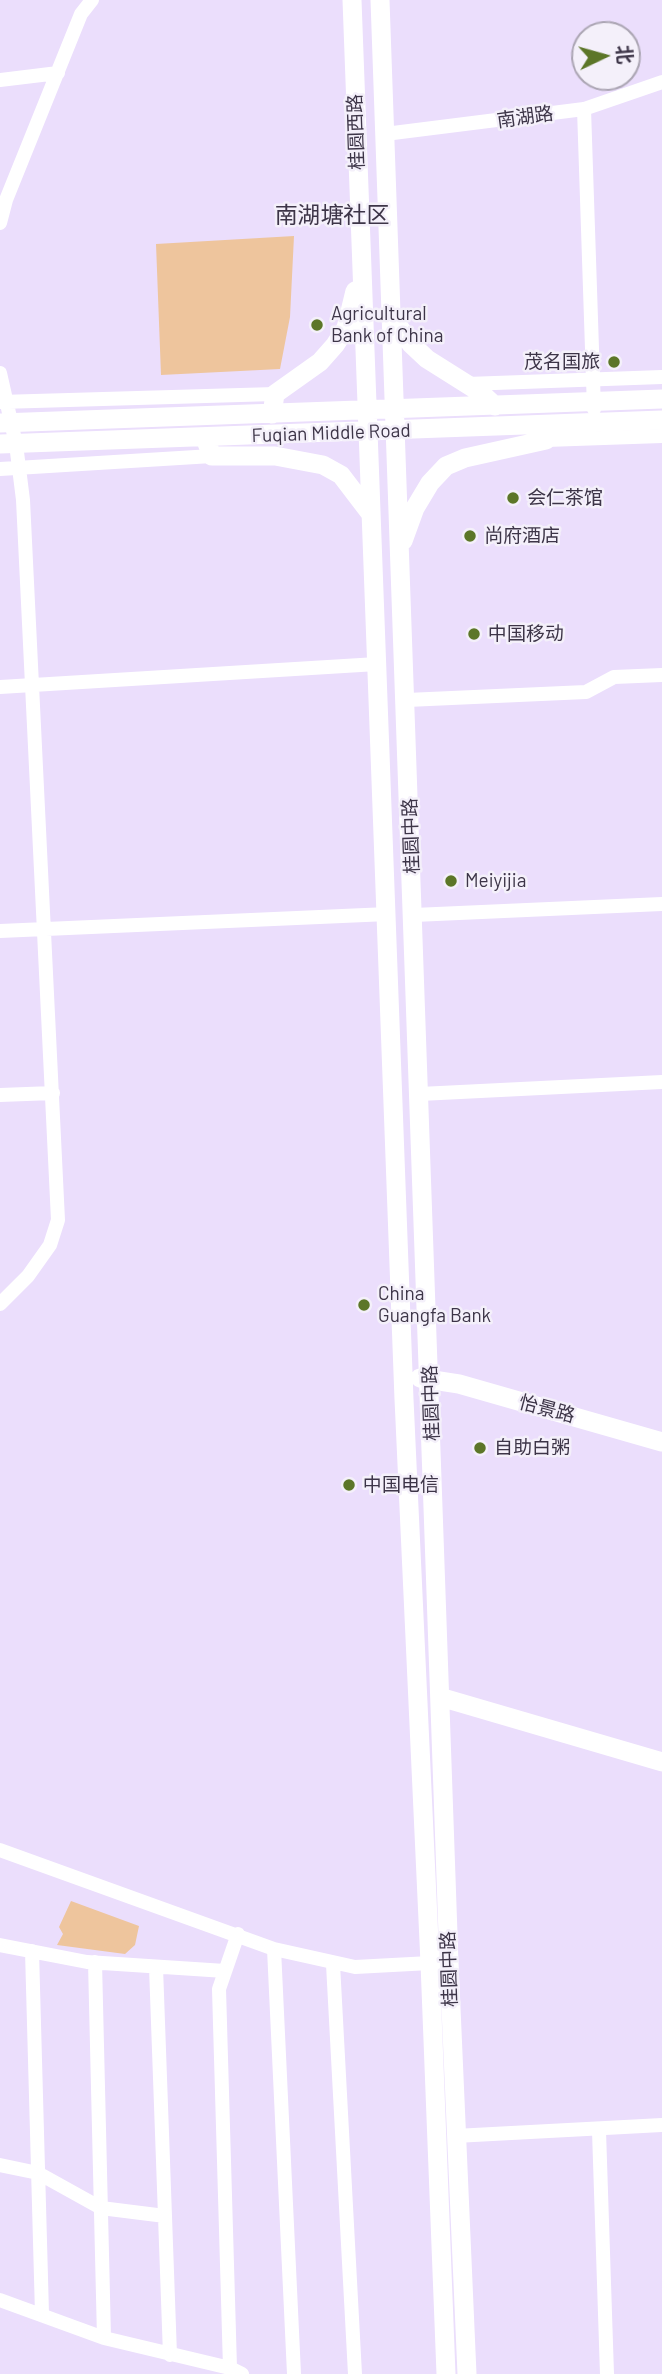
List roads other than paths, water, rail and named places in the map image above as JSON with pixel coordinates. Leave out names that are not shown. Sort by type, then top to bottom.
[{"type":"main road","name":"桂圆西路","points":[[352,0],[366,432]]},
{"type":"main road","name":"桂圆西路","points":[[380,0],[394,431]]},
{"type":"main road","points":[[272,414],[275,394],[320,362],[340,336],[354,299],[361,260]]},
{"type":"main road","points":[[390,313],[411,344],[427,359],[467,384],[495,406]]},
{"type":"main road","name":"Fuqian Middle Road","points":[[5,423],[394,411],[662,399]]},
{"type":"main road","name":"Fuqian Middle Road","points":[[8,444],[209,447],[366,432],[594,423],[621,430],[662,420]]},
{"type":"main road","name":"桂圆中路","points":[[394,431],[407,700],[440,1697],[440,1962],[446,2374]]},
{"type":"main road","name":"桂圆中路","points":[[366,432],[388,914],[404,1376],[440,1962],[455,2136],[467,2374]]},
{"type":"main road","points":[[400,549],[415,508],[430,482],[446,466],[465,457],[546,440]]},
{"type":"main road","points":[[209,447],[323,465],[341,475],[370,513]]},
{"type":"main road","points":[[388,914],[414,915]]},
{"type":"main road","name":"怡景路","points":[[404,1376],[459,1384],[662,1443]]},
{"type":"main road","points":[[440,1697],[662,1762]]},
{"type":"street","points":[[0,223],[6,200],[86,2]]},
{"type":"street","points":[[0,80],[58,73]]},
{"type":"street","name":"南湖路","points":[[385,134],[584,109],[662,82]]},
{"type":"street","points":[[584,109],[594,423]]},
{"type":"street","points":[[0,373],[8,444],[19,469],[34,686],[57,1227],[50,1245],[28,1276],[0,1304]]},
{"type":"street","points":[[467,384],[662,377]]},
{"type":"street","points":[[3,402],[275,394]]},
{"type":"street","points":[[546,440],[621,430],[662,436]]},
{"type":"street","points":[[0,470],[209,447]]},
{"type":"street","points":[[0,687],[377,664]]},
{"type":"street","points":[[407,700],[586,692],[614,677],[662,675]]},
{"type":"street","points":[[414,915],[662,904]]},
{"type":"street","points":[[0,931],[388,914]]},
{"type":"street","points":[[420,1094],[662,1082]]},
{"type":"street","points":[[0,1095],[53,1093]]},
{"type":"street","points":[[0,1850],[274,1949],[355,1967],[440,1962]]},
{"type":"street","points":[[0,2300],[104,2338],[236,2371],[219,1989],[237,1934]]},
{"type":"street","points":[[0,1945],[94,1962],[225,1971]]},
{"type":"street","points":[[274,1949],[294,2374]]},
{"type":"street","points":[[32,1951],[42,2314]]},
{"type":"street","points":[[94,1962],[104,2338]]},
{"type":"street","points":[[333,1964],[355,2374]]},
{"type":"street","points":[[156,1967],[170,2355]]},
{"type":"street","points":[[455,2136],[598,2131],[662,2125]]},
{"type":"street","points":[[598,2131],[607,2374]]},
{"type":"street","points":[[0,2165],[38,2173],[101,2208],[165,2216]]},
{"type":"place","name":"Agricultural Bank of China","points":[[317,325]]},
{"type":"place","name":"茂名国旅","points":[[614,362]]},
{"type":"place","name":"会仁茶馆","points":[[513,498]]},
{"type":"place","name":"尚府酒店","points":[[470,536]]},
{"type":"place","name":"中国移动","points":[[474,634]]},
{"type":"place","name":"Meiyijia","points":[[451,881]]},
{"type":"place","name":"China Guangfa Bank","points":[[364,1305]]},
{"type":"place","name":"自助白粥","points":[[480,1448]]},
{"type":"place","name":"中国电信","points":[[349,1485]]},
{"type":"district","name":"南湖塘社区","points":[[332,215]]}]
